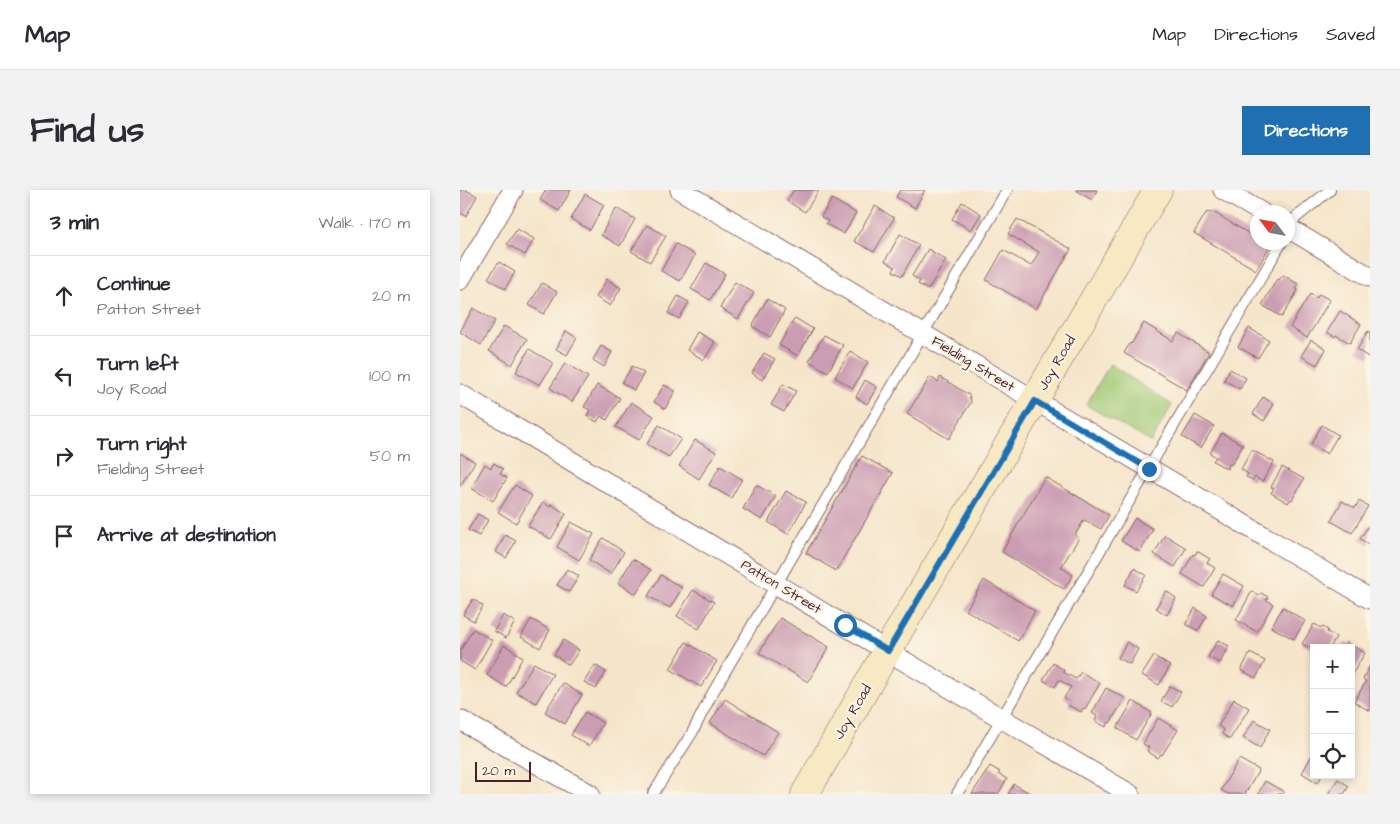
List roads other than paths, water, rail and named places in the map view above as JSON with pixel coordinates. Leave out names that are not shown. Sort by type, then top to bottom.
[{"type":"main road","name":"Joy Road","points":[[805,794],[1158,190]]},
{"type":"street","points":[[460,280],[513,190]]},
{"type":"street","name":"Fielding Street","points":[[680,190],[1370,599]]},
{"type":"street","points":[[1224,190],[1250,205]]},
{"type":"street","points":[[1295,235],[1370,277]]},
{"type":"street","name":"Patton Street","points":[[460,394],[1130,794]]},
{"type":"street","points":[[460,720],[590,794]]},
{"type":"lane","points":[[653,794],[692,732],[712,694],[1007,190]]},
{"type":"lane","points":[[1295,223],[1326,191]]},
{"type":"lane","points":[[958,794],[1276,250]]}]
